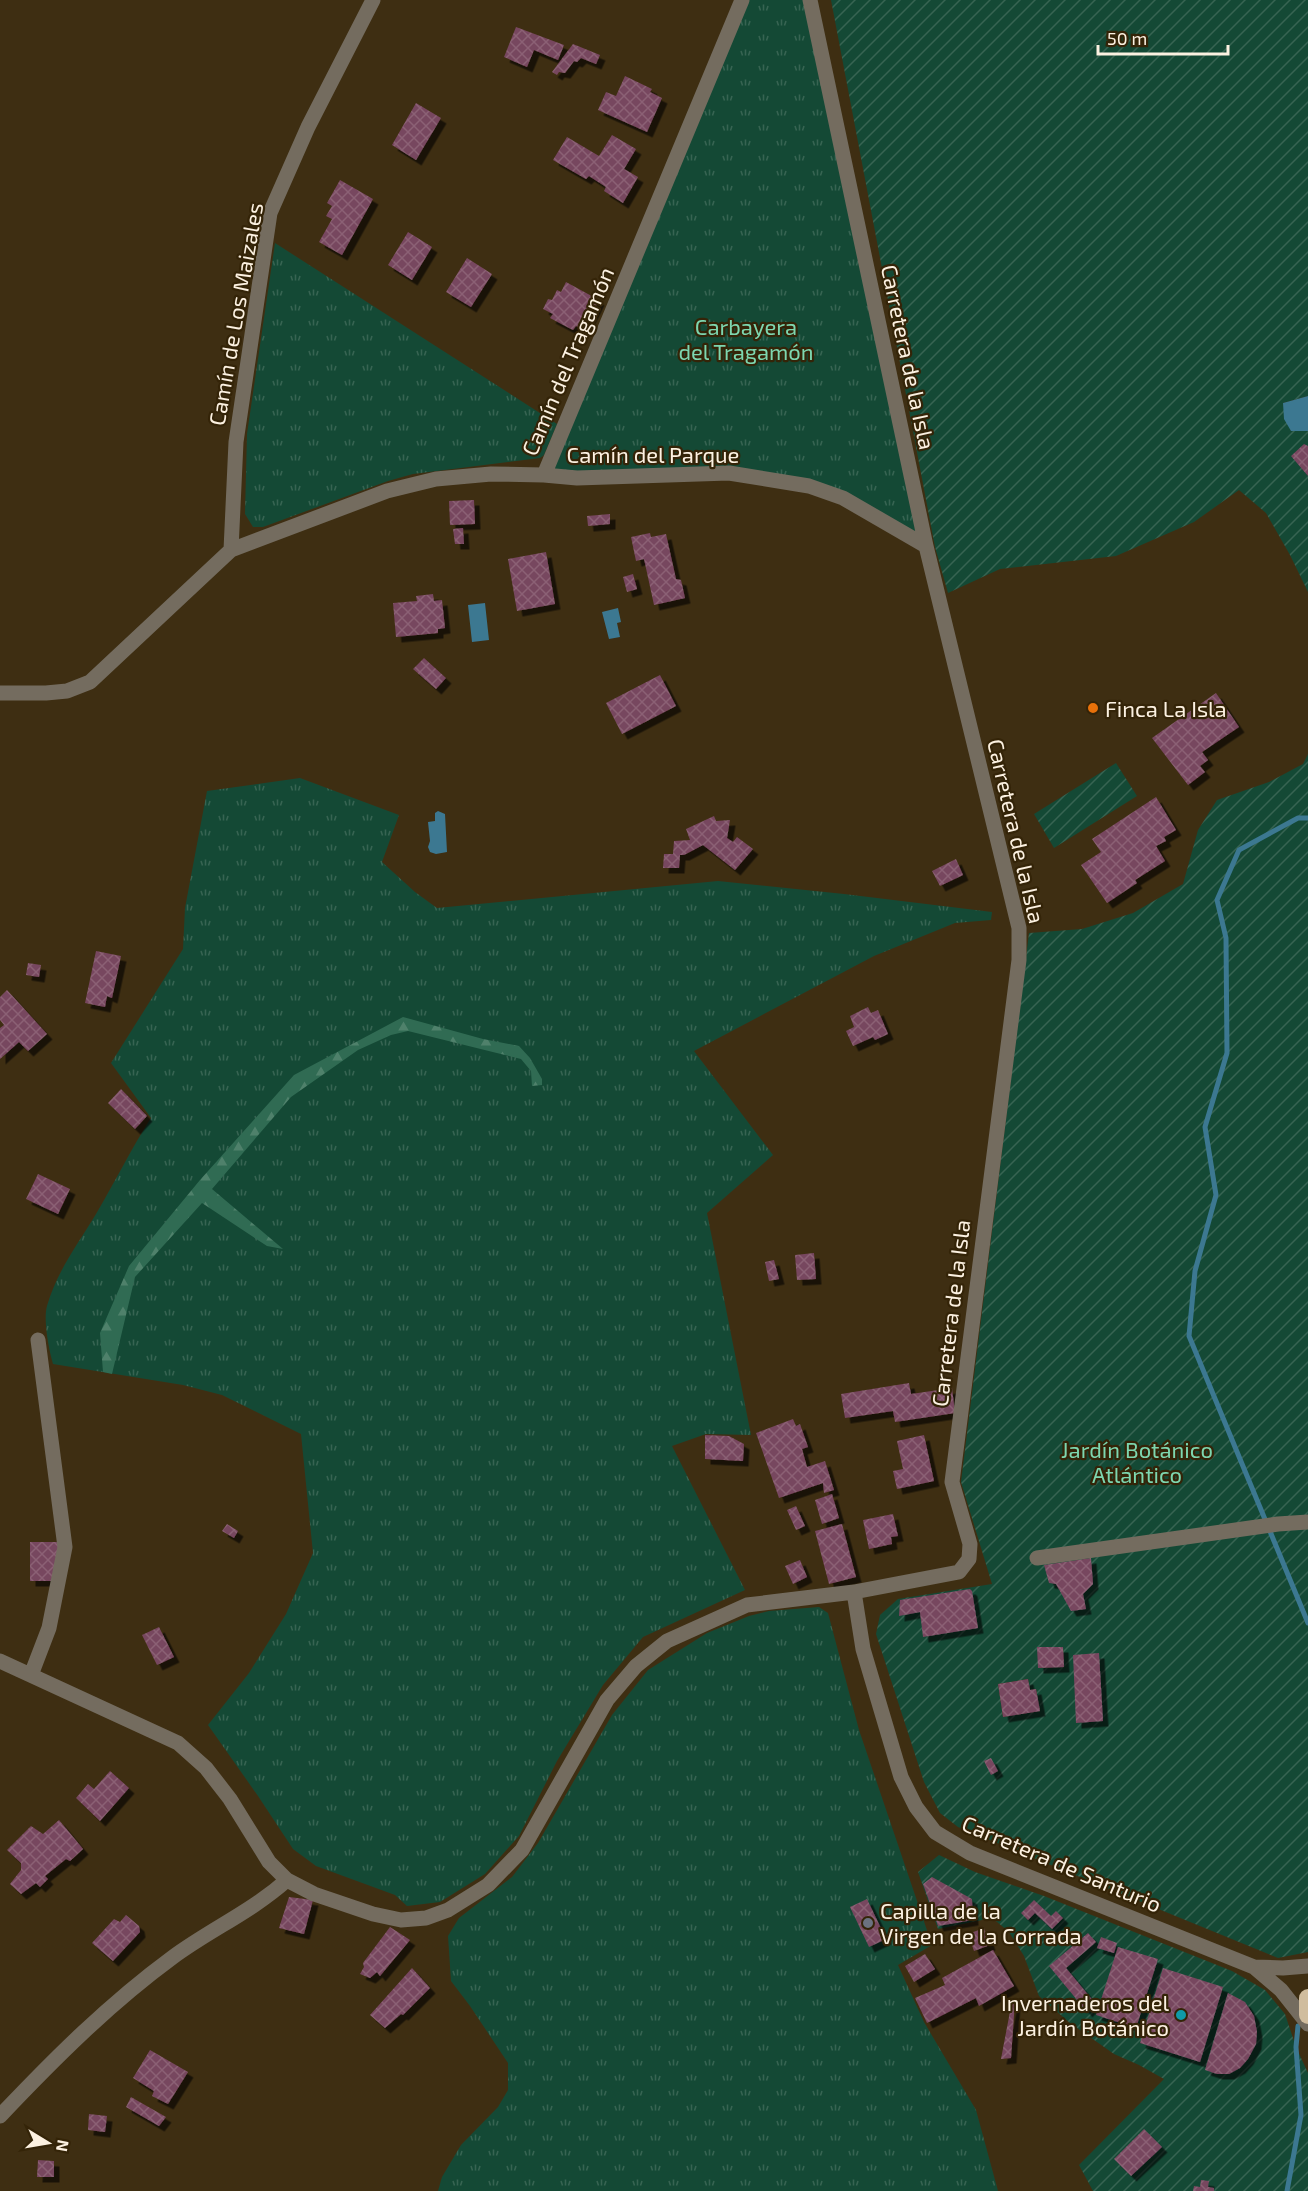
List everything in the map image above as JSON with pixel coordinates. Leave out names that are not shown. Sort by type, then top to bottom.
[{"type":"highway","points":[[1308,1998],[1308,2015]]},
{"type":"street","name":"Camín de Los Maizales","points":[[231,550],[236,442],[270,213],[308,127],[373,0]]},
{"type":"street","name":"Camín del Tragamón","points":[[0,693],[68,691],[90,682],[231,550],[387,491],[436,479],[491,474],[544,475],[742,0]]},
{"type":"street","name":"Carretera de la Isla","points":[[810,0],[926,546],[1019,928],[1019,960],[952,1482],[970,1544],[969,1559],[959,1572],[854,1592]]},
{"type":"street","name":"Camín del Parque","points":[[544,475],[577,478],[729,473],[809,486],[843,498],[926,546]]},
{"type":"street","points":[[31,1675],[49,1628],[65,1547],[38,1340]]},
{"type":"street","points":[[1037,1558],[1278,1524],[1308,1522]]},
{"type":"street","points":[[0,1661],[177,1743],[206,1768],[230,1799],[269,1862],[286,1880],[323,1897],[373,1914],[401,1920],[426,1918],[448,1910],[488,1886],[522,1850],[607,1700],[636,1666],[668,1641],[747,1605],[854,1592]]},
{"type":"street","name":"Carretera de Santurio","points":[[854,1592],[863,1649],[901,1776],[916,1807],[935,1832],[970,1853],[1254,1967],[1281,1990],[1308,2024]]},
{"type":"street","points":[[0,2116],[49,2064],[106,2011],[174,1956],[257,1905],[286,1880]]},
{"type":"street","name":"Carretera de Santurio","points":[[1254,1967],[1308,1966]]},
{"type":"green space","name":"Carbayera del Tragamón","points":[[742,0],[810,0],[926,546],[843,498],[729,473],[544,475]]},
{"type":"green space","points":[[831,0],[1308,0],[1308,396],[1283,403],[1291,431],[1308,431],[1308,592],[1266,513],[1239,490],[1194,522],[1116,556],[1000,569],[948,593],[935,547]]},
{"type":"green space","points":[[275,243],[557,424],[544,455],[540,458],[413,474],[263,527],[253,527],[245,514],[247,434]]},
{"type":"green space","name":"Jardín Botánico Atlántico","points":[[1308,754],[1308,1952],[1278,1958],[958,1827],[940,1813],[924,1782],[876,1634],[880,1615],[898,1599],[992,1584],[961,1482],[1029,933],[1082,929],[1133,913],[1183,884],[1198,830],[1217,800],[1269,782],[1303,764]],"holes":[[[1038,1647],[1063,1647],[1064,1667],[1038,1668]],[[1028,1679],[1030,1690],[1036,1689],[1040,1711],[1003,1717],[998,1684]]]},
{"type":"green space","points":[[1116,763],[1137,796],[1054,848],[1034,814]]},
{"type":"green space","points":[[300,778],[399,815],[382,862],[415,892],[437,908],[718,881],[992,912],[991,920],[955,923],[874,956],[694,1051],[773,1155],[707,1213],[751,1435],[706,1434],[672,1446],[745,1590],[643,1637],[603,1685],[557,1761],[519,1836],[485,1874],[440,1902],[407,1906],[395,1895],[316,1866],[293,1849],[208,1725],[249,1673],[286,1614],[313,1553],[301,1434],[222,1395],[183,1385],[53,1364],[46,1327],[47,1306],[62,1269],[151,1118],[111,1063],[183,949],[185,908],[207,791]]},
{"type":"green space","points":[[403,1017],[483,1039],[519,1046],[530,1058],[542,1079],[542,1085],[532,1086],[531,1071],[521,1059],[408,1031],[391,1035],[358,1050],[291,1097],[212,1189],[283,1249],[267,1246],[202,1203],[135,1277],[112,1374],[103,1372],[100,1333],[129,1266],[200,1180],[294,1075]]},
{"type":"green space","points":[[819,1607],[828,1613],[859,1730],[932,1945],[898,1965],[924,2022],[976,2110],[998,2191],[438,2191],[442,2177],[461,2145],[498,2107],[508,2090],[508,2063],[451,1981],[448,1936],[459,1918],[512,1877],[538,1843],[612,1715],[648,1670],[707,1633],[749,1616],[769,1611]]},
{"type":"green space","points":[[939,1855],[975,1872],[1044,1896],[1232,1971],[1265,1990],[1285,2014],[1308,2073],[1308,2191],[1093,2191],[1079,2165],[1164,2079],[1114,2054],[1070,2023],[1039,1996],[1024,1956],[1009,1932],[990,1916],[982,1920],[938,1929],[918,1872]]},
{"type":"water","points":[[1308,396],[1308,431],[1291,431],[1284,419],[1283,403]]},
{"type":"water","points":[[485,603],[489,640],[472,642],[468,605]]},
{"type":"water","points":[[618,608],[621,622],[617,623],[620,637],[609,639],[602,612]]},
{"type":"water","points":[[438,811],[445,814],[447,852],[436,854],[430,852],[428,847],[430,841],[428,822],[435,821],[435,813]]},
{"type":"building","points":[[516,27],[564,45],[558,60],[534,50],[527,67],[504,57]]},
{"type":"building","points":[[573,44],[600,55],[596,64],[581,58],[577,62],[574,61],[565,73],[559,72],[557,75],[552,72]]},
{"type":"building","points":[[625,76],[652,89],[650,92],[662,98],[647,132],[598,110],[606,92],[616,96]]},
{"type":"building","points":[[416,103],[441,118],[416,160],[392,145]]},
{"type":"building","points":[[612,135],[636,149],[624,169],[638,177],[623,203],[604,191],[606,187],[589,176],[586,179],[553,160],[567,137],[599,156]]},
{"type":"building","points":[[340,180],[373,199],[342,255],[319,242],[332,219],[326,216],[332,206],[327,203]]},
{"type":"building","points":[[408,232],[432,247],[412,280],[388,265]]},
{"type":"building","points":[[467,258],[492,274],[471,307],[446,292]]},
{"type":"building","points":[[566,282],[599,300],[584,330],[576,326],[573,330],[550,318],[553,314],[543,309],[548,299],[552,300],[557,290],[561,292]]},
{"type":"building","points":[[1304,444],[1308,446],[1308,476],[1291,456]]},
{"type":"building","points":[[474,500],[475,524],[450,525],[449,501]]},
{"type":"building","points":[[610,514],[610,524],[588,526],[587,516]]},
{"type":"building","points":[[463,528],[464,544],[455,544],[453,529]]},
{"type":"building","points":[[650,533],[651,537],[666,534],[676,579],[681,580],[685,598],[654,605],[644,559],[636,561],[631,537]]},
{"type":"building","points":[[546,552],[555,604],[517,611],[508,559]]},
{"type":"building","points":[[633,574],[637,589],[627,592],[623,577]]},
{"type":"building","points":[[433,594],[434,601],[442,600],[445,628],[438,629],[438,633],[396,637],[393,603],[417,601],[416,596]]},
{"type":"building","points":[[424,658],[446,678],[436,689],[413,669]]},
{"type":"building","points":[[660,675],[676,706],[622,734],[606,703]]},
{"type":"building","points":[[1216,693],[1239,727],[1202,752],[1208,760],[1200,766],[1205,772],[1188,785],[1152,738]]},
{"type":"building","points":[[1156,797],[1176,830],[1164,837],[1166,841],[1156,846],[1165,861],[1135,880],[1137,883],[1107,903],[1081,865],[1101,852],[1092,839]]},
{"type":"building","points":[[714,816],[716,821],[730,820],[727,838],[733,842],[737,837],[753,849],[735,870],[703,845],[680,855],[679,868],[663,868],[664,854],[673,854],[674,841],[690,840],[686,829]]},
{"type":"building","points":[[956,859],[963,875],[940,886],[932,871]]},
{"type":"building","points":[[96,951],[121,956],[112,998],[107,996],[105,1007],[85,1003]]},
{"type":"building","points":[[28,963],[41,965],[39,977],[26,975]]},
{"type":"building","points":[[7,990],[47,1034],[28,1051],[19,1042],[0,1059],[0,1028],[4,1025],[0,1020],[0,997]]},
{"type":"building","points":[[868,1007],[871,1013],[878,1010],[888,1034],[875,1040],[873,1037],[853,1046],[846,1031],[854,1027],[850,1016]]},
{"type":"building","points":[[121,1089],[147,1116],[135,1129],[108,1103]]},
{"type":"building","points":[[38,1174],[70,1189],[58,1214],[26,1199]]},
{"type":"building","points":[[814,1253],[816,1279],[797,1280],[795,1255]]},
{"type":"building","points":[[774,1260],[779,1279],[769,1281],[765,1262]]},
{"type":"building","points":[[909,1383],[911,1394],[952,1388],[955,1413],[895,1422],[893,1411],[845,1418],[841,1394]]},
{"type":"building","points":[[793,1419],[796,1426],[800,1424],[808,1447],[802,1449],[807,1467],[825,1461],[834,1490],[824,1493],[823,1483],[779,1498],[756,1433]]},
{"type":"building","points":[[705,1435],[729,1436],[744,1444],[743,1461],[705,1459]]},
{"type":"building","points":[[924,1435],[934,1481],[897,1489],[893,1471],[903,1469],[897,1441]]},
{"type":"building","points":[[832,1494],[839,1518],[822,1524],[815,1500]]},
{"type":"building","points":[[796,1506],[805,1526],[796,1530],[787,1510]]},
{"type":"building","points":[[893,1514],[898,1536],[891,1537],[892,1544],[869,1549],[863,1520]]},
{"type":"building","points":[[227,1524],[238,1531],[234,1538],[222,1531]]},
{"type":"building","points":[[842,1524],[856,1577],[829,1584],[815,1531]]},
{"type":"building","points":[[30,1542],[62,1542],[57,1581],[30,1581]]},
{"type":"building","points":[[1091,1558],[1093,1584],[1083,1594],[1086,1609],[1071,1611],[1056,1584],[1049,1583],[1044,1565]]},
{"type":"building","points":[[800,1560],[807,1577],[793,1584],[785,1566]]},
{"type":"building","points":[[970,1589],[978,1628],[923,1637],[920,1612],[899,1616],[900,1600]]},
{"type":"building","points":[[159,1627],[174,1657],[157,1665],[142,1635]]},
{"type":"building","points":[[1037,1647],[1063,1647],[1064,1667],[1038,1668]]},
{"type":"building","points":[[1099,1653],[1103,1721],[1076,1723],[1073,1655]]},
{"type":"building","points":[[1028,1679],[1030,1690],[1036,1689],[1040,1711],[1003,1717],[998,1684]]},
{"type":"building","points":[[991,1758],[998,1771],[991,1775],[984,1761]]},
{"type":"building","points":[[110,1771],[129,1788],[100,1821],[76,1798],[88,1784],[94,1789]]},
{"type":"building","points":[[59,1820],[83,1849],[70,1861],[66,1859],[45,1876],[48,1879],[40,1887],[36,1883],[21,1894],[10,1884],[21,1870],[21,1863],[7,1850],[31,1826],[43,1834]]},
{"type":"building","points":[[932,1877],[972,1899],[973,1920],[938,1926],[923,1884]]},
{"type":"building","points":[[289,1897],[313,1900],[304,1934],[279,1928]]},
{"type":"building","name":"Capilla de la Virgen de la Corrada","points":[[867,1899],[886,1939],[869,1947],[850,1907]]},
{"type":"building","points":[[1034,1900],[1051,1916],[1056,1911],[1063,1918],[1052,1929],[1035,1913],[1028,1920],[1021,1913]]},
{"type":"building","points":[[126,1915],[139,1926],[140,1932],[113,1961],[92,1943],[114,1919],[120,1922]]},
{"type":"building","points":[[390,1927],[410,1940],[380,1976],[377,1972],[370,1978],[360,1974],[364,1967],[363,1963]]},
{"type":"building","points":[[984,1928],[990,1945],[974,1951],[968,1934]]},
{"type":"building","points":[[1088,1933],[1096,1942],[1066,1968],[1095,2003],[1087,2012],[1049,1966]]},
{"type":"building","points":[[1101,1937],[1117,1943],[1114,1953],[1097,1948]]},
{"type":"building","name":"Invernaderos del Jardín Botánico","points":[[1118,1947],[1158,1959],[1136,2028],[1096,2015]]},
{"type":"building","points":[[993,1950],[1014,1986],[979,2006],[976,1998],[927,2023],[915,1998],[945,1985],[942,1978]]},
{"type":"building","points":[[925,1954],[935,1969],[914,1982],[905,1966]]},
{"type":"building","points":[[412,1968],[430,1988],[403,2015],[401,2014],[385,2028],[370,2015]]},
{"type":"building","name":"Invernaderos del Jardín Botánico","points":[[1163,1968],[1223,1987],[1200,2062],[1140,2043]]},
{"type":"building","points":[[1228,1993],[1245,2002],[1254,2016],[1257,2032],[1256,2044],[1240,2068],[1229,2074],[1217,2074],[1205,2070]]},
{"type":"building","points":[[1012,2001],[1015,2001],[1011,2058],[1001,2059]]},
{"type":"building","points":[[150,2050],[188,2072],[168,2104],[152,2096],[154,2091],[133,2078]]},
{"type":"building","points":[[131,2097],[166,2117],[159,2126],[126,2107]]},
{"type":"building","points":[[89,2114],[107,2116],[105,2132],[88,2130]]},
{"type":"building","points":[[1144,2129],[1162,2147],[1131,2176],[1114,2159]]},
{"type":"building","points":[[38,2160],[54,2161],[54,2177],[37,2177]]},
{"type":"building","points":[[1201,2180],[1209,2181],[1208,2187],[1214,2188],[1214,2191],[1193,2191],[1194,2186],[1200,2187]]},
{"type":"waterway","points":[[1308,818],[1298,818],[1239,850],[1217,900],[1226,938],[1227,1053],[1205,1127],[1216,1195],[1195,1271],[1189,1336],[1308,1623]]},
{"type":"waterway","points":[[1287,2191],[1301,2115],[1296,2047],[1298,2026]]},
{"type":"place","name":"Finca La Isla","points":[[1093,708]]},
{"type":"place","name":"Capilla de la Virgen de la Corrada","points":[[868,1923]]},
{"type":"place","name":"Invernaderos del Jardín Botánico","points":[[1181,2015]]}]
